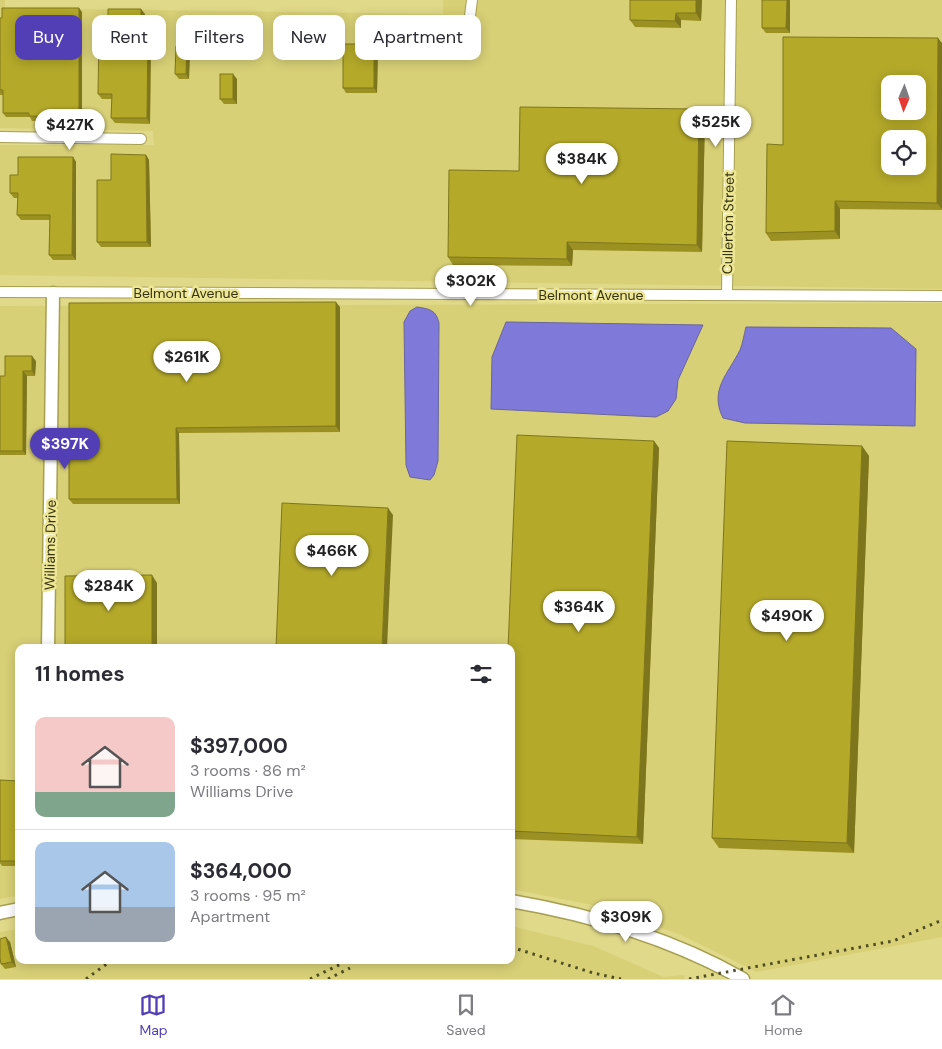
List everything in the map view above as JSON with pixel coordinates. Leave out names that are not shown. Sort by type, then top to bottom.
[{"type":"main road","name":"Williams Drive","points":[[48,644],[52,292]]},
{"type":"main road","points":[[515,902],[570,911],[619,926],[652,938],[743,979]]},
{"type":"main road","points":[[0,913],[15,910]]},
{"type":"street","points":[[470,15],[472,0]]},
{"type":"street","name":"Cullerton Street","points":[[728,296],[730,0]]},
{"type":"street","points":[[0,138],[141,139]]},
{"type":"street","name":"Belmont Avenue","points":[[0,292],[942,296]]},
{"type":"shaded area","points":[[0,0],[5,0],[5,8],[443,14],[443,0],[942,0],[942,289],[0,275],[0,145],[154,145],[153,131],[0,128]]},
{"type":"shaded area","points":[[942,303],[942,937],[757,972],[681,935],[607,908],[515,890],[515,644],[15,644],[15,896],[0,899],[0,306]]},
{"type":"shaded area","points":[[417,307],[432,311],[439,323],[438,461],[434,475],[430,480],[410,477],[406,465],[404,322],[410,311]]},
{"type":"shaded area","points":[[506,322],[703,325],[678,380],[676,399],[668,411],[656,417],[491,409],[492,357]]},
{"type":"shaded area","points":[[746,327],[891,328],[916,349],[915,426],[745,423],[723,418],[719,408],[719,391],[740,350]]},
{"type":"shaded area","points":[[515,927],[593,946],[664,977],[684,975],[685,979],[0,979],[0,932],[15,930],[15,964],[515,964]]},
{"type":"building","points":[[630,0],[696,0],[696,13],[676,13],[675,21],[630,20]]},
{"type":"building","points":[[762,0],[787,0],[786,28],[762,28]]},
{"type":"building","points":[[2,8],[79,8],[79,15],[15,15],[15,60],[79,60],[79,117],[29,116],[29,113],[3,113],[3,90],[0,90],[0,18],[2,18]]},
{"type":"building","points":[[108,9],[141,9],[141,15],[108,15]]},
{"type":"building","points":[[783,37],[938,38],[937,203],[835,201],[835,231],[766,233],[767,144],[783,145]]},
{"type":"building","points":[[345,44],[355,44],[355,60],[374,60],[374,88],[343,88]]},
{"type":"building","points":[[176,46],[176,60],[186,60],[186,74],[175,74]]},
{"type":"building","points":[[99,60],[148,60],[147,118],[111,118],[112,94],[98,94]]},
{"type":"building","points":[[220,74],[233,74],[233,99],[220,99]]},
{"type":"building","points":[[520,107],[699,109],[697,245],[567,242],[567,259],[448,257],[449,170],[519,171]]},
{"type":"building","points":[[111,154],[146,155],[147,242],[97,242],[97,180],[111,180]]},
{"type":"building","points":[[18,157],[73,157],[72,255],[49,255],[50,215],[17,215],[18,193],[10,193],[10,175],[18,175]]},
{"type":"building","points":[[336,302],[336,426],[176,428],[177,499],[69,499],[69,303]]},
{"type":"building","points":[[5,356],[32,356],[32,371],[23,371],[23,451],[0,451],[0,376],[5,376]]},
{"type":"building","points":[[517,435],[654,441],[637,837],[515,831],[515,644],[508,644]]},
{"type":"building","points":[[727,441],[862,446],[847,843],[712,838]]},
{"type":"building","points":[[282,503],[388,508],[382,644],[276,644]]},
{"type":"building","points":[[152,575],[152,644],[65,644],[65,576]]},
{"type":"building","points":[[0,780],[15,781],[15,861],[0,861]]},
{"type":"building","points":[[6,937],[12,962],[1,964],[0,939]]},
{"type":"railway","points":[[689,979],[893,941],[942,920]]},
{"type":"railway","points":[[515,948],[593,973],[621,979]]},
{"type":"railway","points":[[86,979],[107,964]]},
{"type":"railway","points":[[310,979],[341,964]]},
{"type":"railway","points":[[328,979],[350,968]]}]
